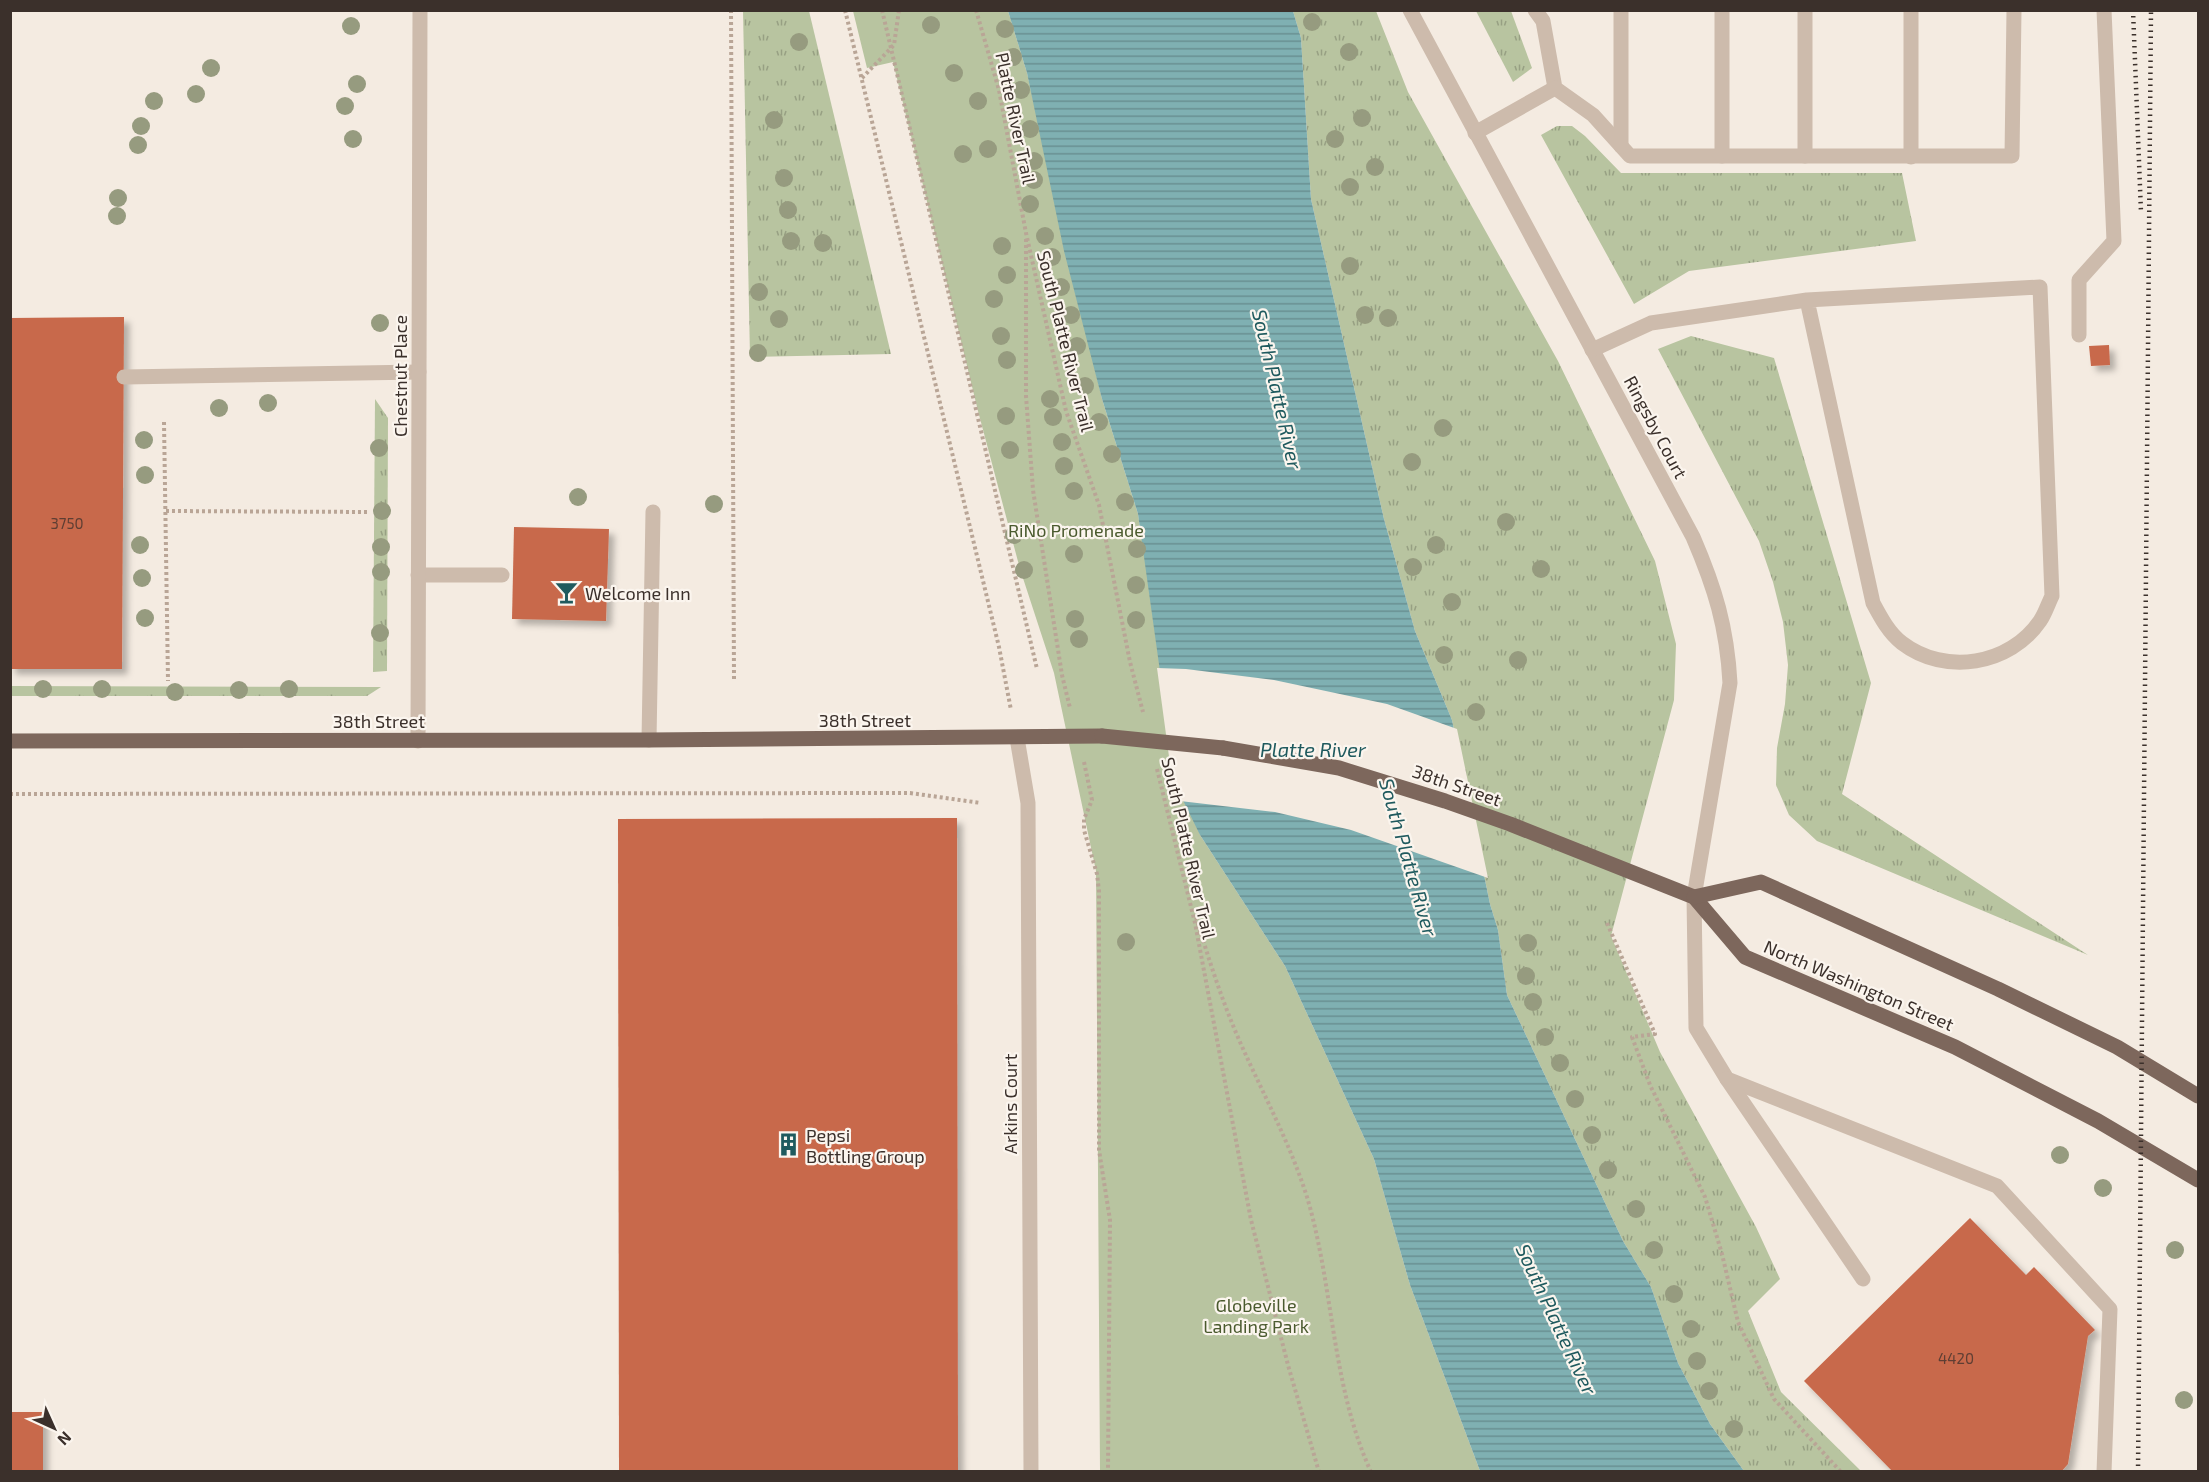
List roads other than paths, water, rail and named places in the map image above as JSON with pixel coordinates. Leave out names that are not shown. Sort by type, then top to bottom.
[{"type":"main road","name":"38th Street","points":[[10,741],[649,740],[1102,736],[1223,748],[1339,768],[1445,801],[1694,897]]},
{"type":"main road","points":[[1694,897],[1761,882],[1998,988],[2117,1047],[2199,1096]]},
{"type":"main road","name":"North Washington Street","points":[[1694,897],[1745,957],[1955,1047],[2098,1121],[2199,1180]]},
{"type":"street","name":"Chestnut Place","points":[[418,741],[420,10]]},
{"type":"street","name":"Ringsby Court","points":[[1410,10],[1693,537],[1715,590],[1726,638],[1730,682],[1694,897],[1696,1028],[1727,1079],[1863,1279]]},
{"type":"street","points":[[1535,10],[1544,21],[1555,88],[1593,115],[1630,156],[1911,157],[2012,156],[2014,10]]},
{"type":"street","points":[[1621,10],[1621,146]]},
{"type":"street","points":[[1722,10],[1722,156]]},
{"type":"street","points":[[1805,10],[1805,156]]},
{"type":"street","points":[[1911,10],[1911,157]]},
{"type":"street","points":[[2079,335],[2079,280],[2114,241],[2104,10]]},
{"type":"street","points":[[1475,133],[1555,88]]},
{"type":"street","points":[[1592,350],[1652,323],[1807,300],[2040,287],[2052,596],[2041,620],[2030,634],[1999,656],[1980,661],[1948,662],[1923,656],[1902,643],[1885,625],[1873,603],[1807,300]]},
{"type":"street","points":[[124,377],[419,372]]},
{"type":"street","points":[[649,740],[653,512]]},
{"type":"street","points":[[418,574],[502,575]]},
{"type":"street","name":"Arkins Court","points":[[1017,738],[1028,803],[1031,1472]]},
{"type":"street","points":[[1727,1079],[1997,1186],[2109,1310],[2104,1472]]},
{"type":"water","name":"Platte River","points":[[1008,11],[1293,11],[1301,38],[1311,199],[1384,519],[1415,631],[1452,720],[1490,904],[1498,930],[1507,995],[1623,1241],[1651,1287],[1678,1363],[1710,1424],[1744,1471],[1480,1471],[1410,1285],[1374,1159],[1285,966],[1200,835],[1176,786],[1138,514],[1102,399],[1064,251],[1027,73]]},
{"type":"railway","points":[[2133,10],[2141,212]]},
{"type":"railway","points":[[2138,1472],[2151,10]]},
{"type":"place","name":"Welcome Inn","points":[[567,593]]},
{"type":"place","name":"Pepsi Bottling Group","points":[[788,1145]]},
{"type":"water label","name":"South Platte River","points":[[1278,389]]},
{"type":"water label","name":"South Platte River","points":[[1409,857]]},
{"type":"water label","name":"South Platte River","points":[[1557,1319]]},
{"type":"park label","name":"RiNo Promenade","points":[[1076,530]]},
{"type":"park label","name":"Globeville Landing Park","points":[[1256,1315]]}]
